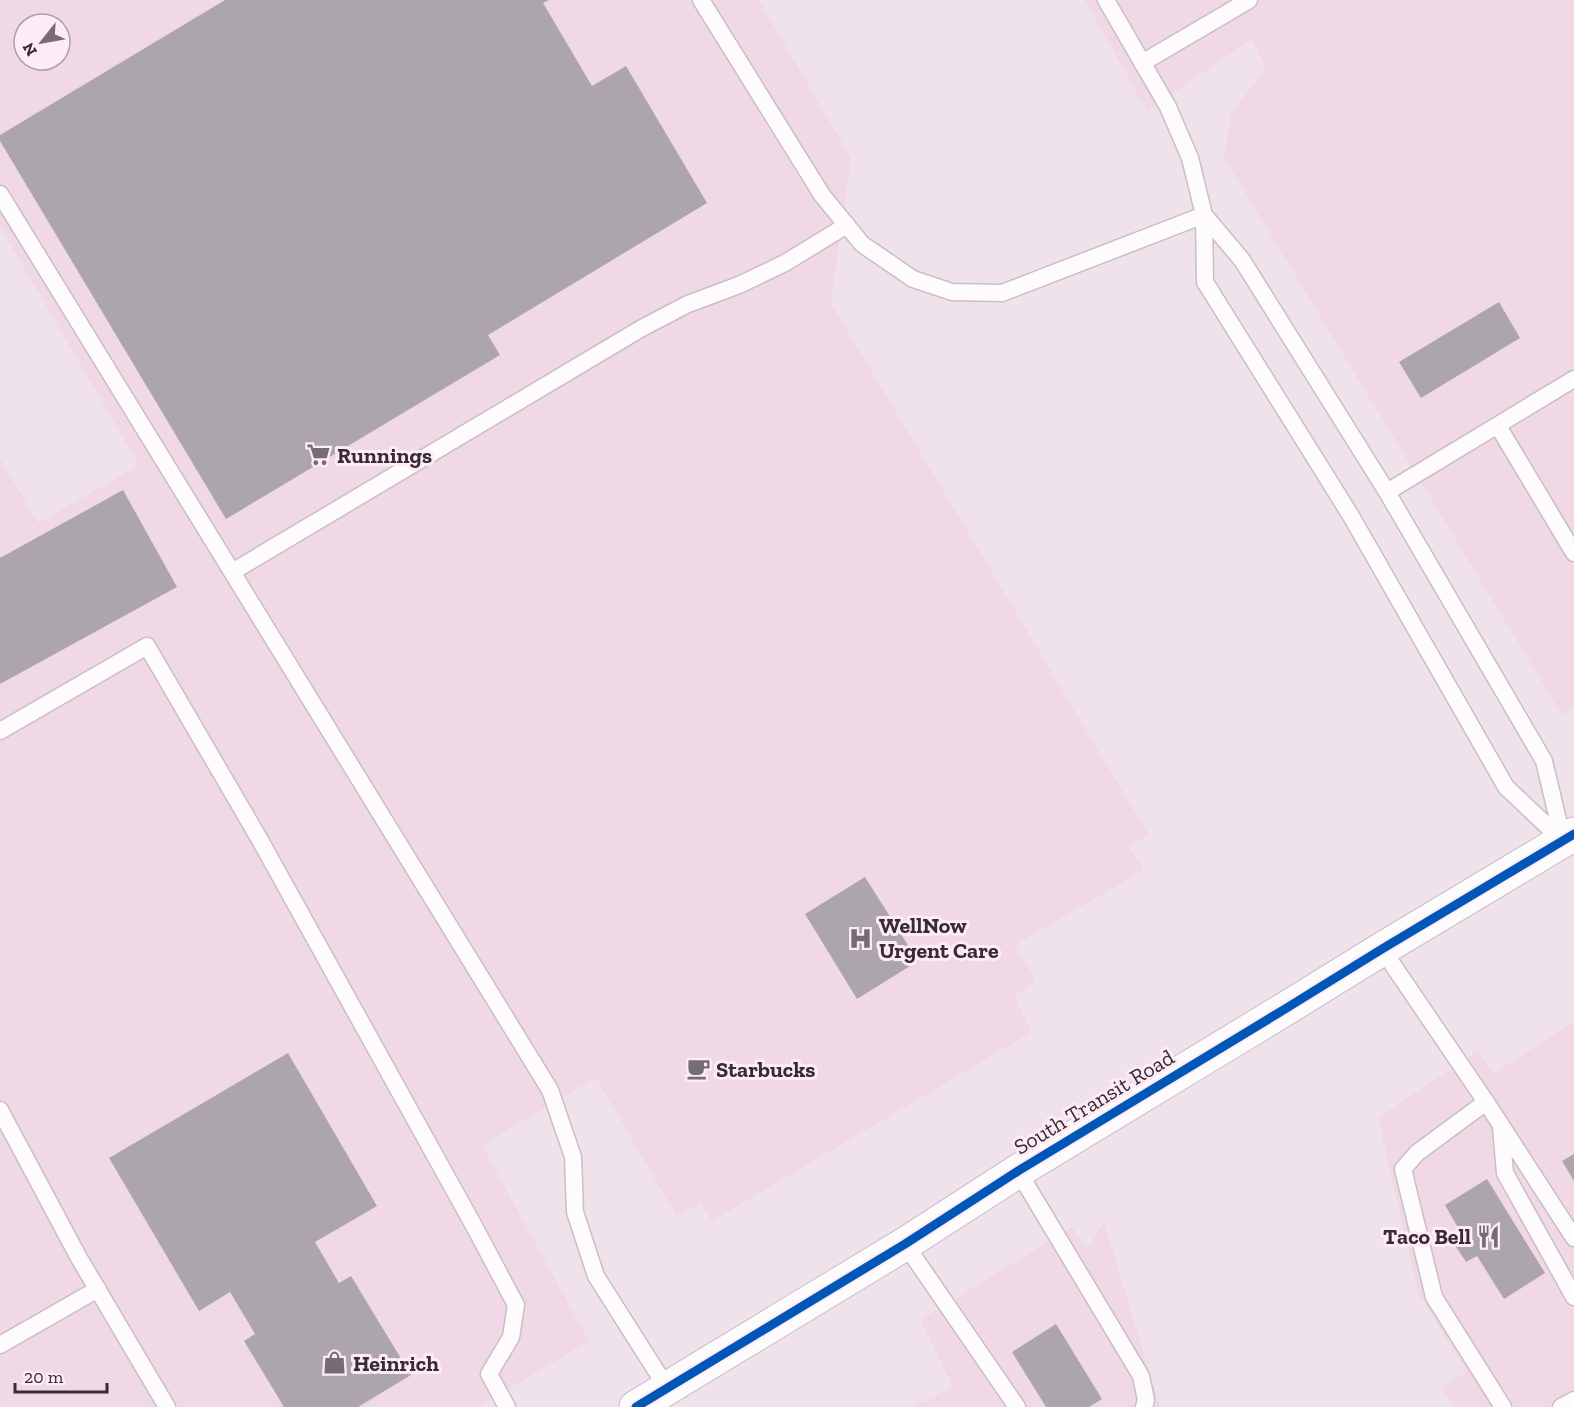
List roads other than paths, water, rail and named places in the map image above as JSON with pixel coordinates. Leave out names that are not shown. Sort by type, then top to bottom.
[{"type":"highway","name":"South Transit Road","points":[[636,1407],[905,1244],[1018,1171],[1568,837]]},
{"type":"lane","points":[[701,0],[822,195],[862,244],[913,279],[952,292],[1002,293],[1204,215]]},
{"type":"lane","points":[[1106,0],[1168,107],[1190,158],[1204,215],[1205,282],[1351,516],[1506,787],[1568,837]]},
{"type":"lane","points":[[1142,63],[1249,0]]},
{"type":"lane","points":[[0,194],[550,1090],[573,1157],[575,1212],[596,1276],[667,1388]]},
{"type":"lane","points":[[1204,215],[1242,260],[1387,492],[1544,761],[1568,837]]},
{"type":"lane","points":[[232,572],[642,328],[688,304],[739,285],[785,263],[847,225]]},
{"type":"lane","points":[[1387,492],[1574,379]]},
{"type":"lane","points":[[1498,426],[1574,553]]},
{"type":"lane","points":[[0,731],[147,646],[266,850],[516,1305],[511,1337],[489,1374],[507,1407]]},
{"type":"lane","points":[[1382,949],[1486,1102],[1574,1238]]},
{"type":"lane","points":[[1486,1102],[1418,1153],[1403,1169],[1434,1297],[1503,1407]]},
{"type":"lane","points":[[0,1110],[79,1258],[167,1407]]},
{"type":"lane","points":[[1500,1125],[1505,1173],[1574,1297]]},
{"type":"lane","points":[[1018,1171],[1142,1376],[1146,1400],[1144,1407]]},
{"type":"lane","points":[[905,1244],[1017,1407]]},
{"type":"lane","points":[[0,1345],[98,1290]]},
{"type":"lane","points":[[1561,1407],[1574,1400]]},
{"type":"place","name":"Runnings","points":[[319,455]]},
{"type":"place","name":"WellNow Urgent Care","points":[[861,938]]},
{"type":"place","name":"Starbucks","points":[[698,1069]]},
{"type":"place","name":"Taco Bell","points":[[1489,1236]]},
{"type":"place","name":"Heinrich","points":[[335,1363]]}]
